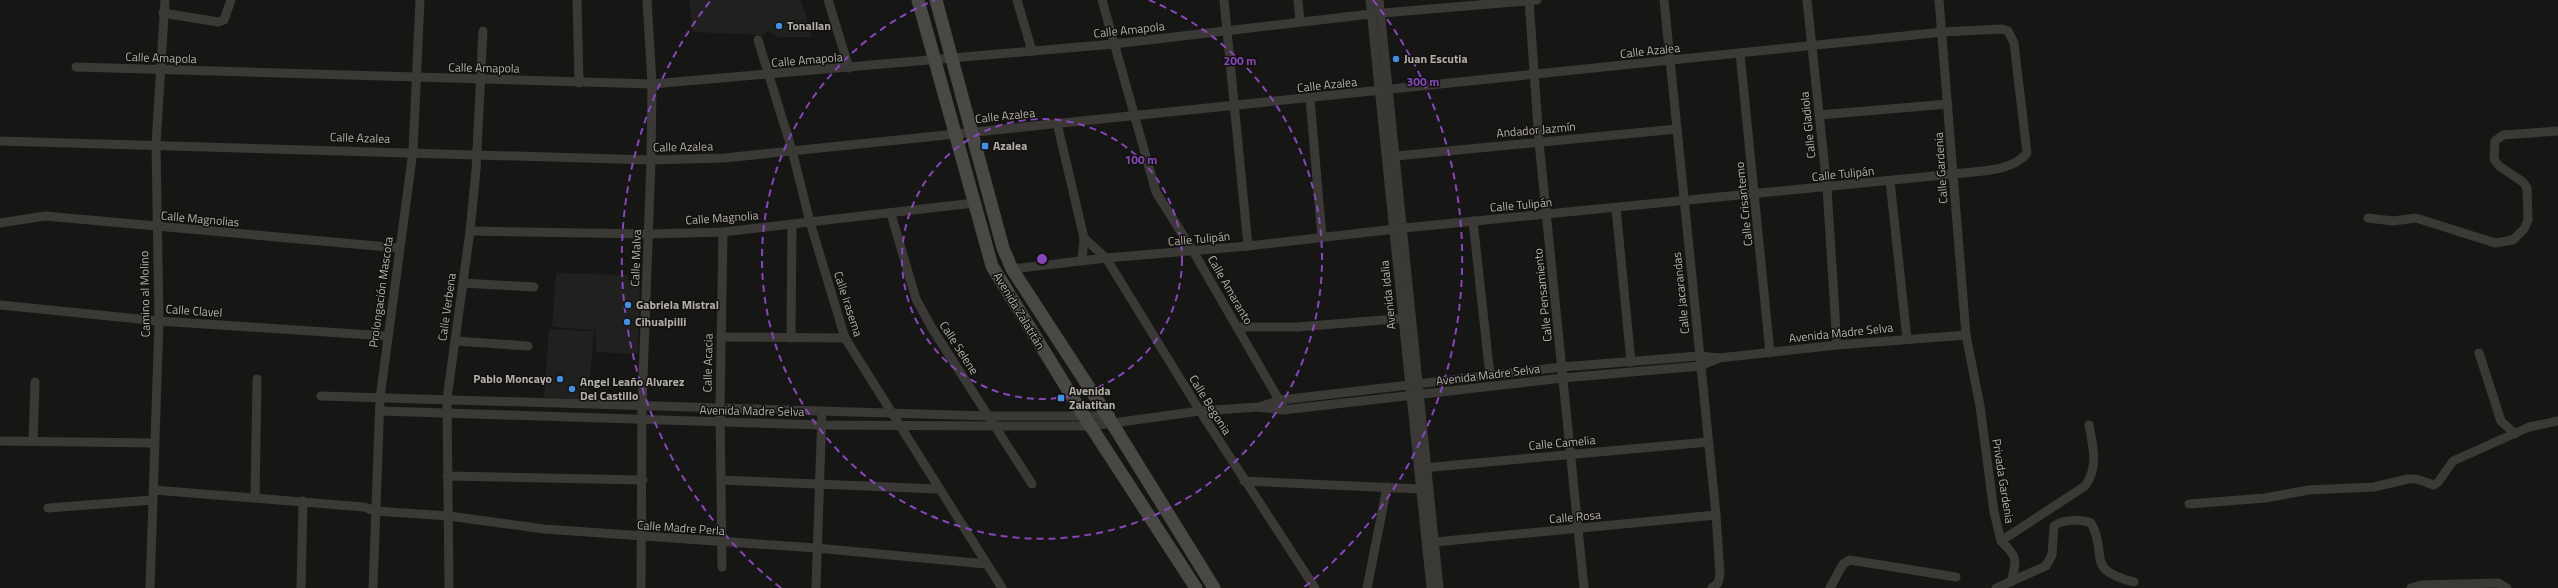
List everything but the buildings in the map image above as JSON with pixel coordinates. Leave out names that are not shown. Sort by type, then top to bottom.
[{"type":"street","name":"Camino al Molino","points":[[150,588],[158,321],[156,144],[164,0]]},
{"type":"street","points":[[163,13],[218,22],[224,20],[231,0]]},
{"type":"street","name":"Prolongación Mascota","points":[[374,588],[375,510],[380,398],[387,336],[413,151],[420,0]]},
{"type":"street","points":[[577,0],[579,83]]},
{"type":"street","name":"Calle Malva","points":[[641,588],[643,480],[642,406],[649,234],[652,84],[647,0]]},
{"type":"street","points":[[828,0],[849,68]]},
{"type":"street","name":"Avenida Zalatitán","points":[[918,0],[988,255],[1001,283],[1192,586]]},
{"type":"street","name":"Avenida Zalatitán","points":[[936,0],[953,59],[970,132],[1002,248],[1012,269],[1114,419],[1214,588]]},
{"type":"street","points":[[1018,0],[1032,51]]},
{"type":"street","name":"Calle Amaranto","points":[[1102,0],[1136,116],[1156,192],[1238,327],[1280,400],[1283,410]]},
{"type":"street","points":[[1224,0],[1248,246]]},
{"type":"street","points":[[1298,0],[1300,22]]},
{"type":"street","name":"Avenida Idalia","points":[[1370,0],[1376,14],[1389,90],[1420,384],[1439,588]]},
{"type":"street","name":"Avenida Idalia","points":[[1379,0],[1376,14],[1378,91],[1431,588]]},
{"type":"street","name":"Calle Amapola","points":[[76,67],[417,79],[652,84],[1114,44],[1453,4],[1532,0]]},
{"type":"street","name":"Calle Pensamiento","points":[[1532,0],[1534,75],[1539,142],[1584,588]]},
{"type":"street","name":"Calle Jacarandas","points":[[1664,0],[1716,516],[1720,575],[1715,585]]},
{"type":"street","name":"Calle Gladiola","points":[[1807,0],[1826,188],[1837,344]]},
{"type":"street","name":"Calle Gardenia","points":[[1939,0],[1943,32],[1966,335]]},
{"type":"street","name":"Calle Azalea","points":[[0,141],[413,151],[477,155],[651,160],[724,158],[1057,123],[1235,107],[1812,45],[1993,28],[2008,32],[2014,43],[2027,153]]},
{"type":"street","name":"Calle Verbena","points":[[449,588],[447,399],[470,231],[482,80],[483,30]]},
{"type":"street","name":"Calle Irasema","points":[[758,40],[792,150],[810,222],[845,338],[938,489],[1002,588]]},
{"type":"street","name":"Calle Crisantemo","points":[[1740,53],[1756,195],[1770,353]]},
{"type":"street","points":[[1310,99],[1322,237]]},
{"type":"street","points":[[1819,116],[1948,104]]},
{"type":"street","points":[[1057,123],[1084,238],[1082,261]]},
{"type":"street","name":"Andador Jazmín","points":[[1396,156],[1677,129]]},
{"type":"street","points":[[2368,218],[2393,222],[2416,218],[2495,243],[2505,243],[2513,240],[2524,229],[2528,220],[2529,200],[2523,182],[2499,166],[2494,160],[2495,141],[2503,135],[2558,131]]},
{"type":"street","name":"Calle Tulipán","points":[[1012,269],[1106,258],[1248,246],[1393,229],[1473,221],[1547,216],[1954,174],[2007,166],[2021,162],[2027,153]]},
{"type":"street","points":[[1890,181],[1907,339]]},
{"type":"street","name":"Calle Magnolia","points":[[470,231],[649,234],[723,232],[891,214],[974,203]]},
{"type":"street","points":[[1616,208],[1631,362]]},
{"type":"street","name":"Calle Selene","points":[[891,214],[916,299],[933,330],[1032,484]]},
{"type":"street","name":"Calle Magnolias","points":[[0,223],[45,216],[399,248]]},
{"type":"street","points":[[1473,221],[1490,376]]},
{"type":"street","points":[[791,338],[792,224]]},
{"type":"street","name":"Calle Acacia","points":[[722,567],[720,408],[723,232]]},
{"type":"street","name":"Calle Begonia","points":[[1084,238],[1106,258],[1244,481],[1314,588]]},
{"type":"street","points":[[463,283],[534,287]]},
{"type":"street","name":"Calle Clavel","points":[[0,305],[158,321],[387,336]]},
{"type":"street","points":[[1238,327],[1305,327],[1413,318]]},
{"type":"street","name":"Avenida Madre Selva","points":[[1258,407],[1280,400],[1562,367],[1700,356],[1719,358],[1837,344],[1966,335]]},
{"type":"street","name":"Privada Gardenia","points":[[1966,335],[1980,406],[1994,512],[2001,541],[2085,486],[2092,475],[2095,464],[2089,425]]},
{"type":"street","points":[[721,337],[845,338]]},
{"type":"street","points":[[455,341],[528,346]]},
{"type":"street","points":[[2479,353],[2501,421],[2514,434]]},
{"type":"street","name":"Avenida Madre Selva","points":[[380,411],[720,422],[996,426],[1088,421],[1258,407],[1283,410],[1563,378],[1700,366],[1719,358]]},
{"type":"street","points":[[255,498],[257,379]]},
{"type":"street","points":[[33,441],[35,382]]},
{"type":"street","name":"Avenida Madre Selva","points":[[321,396],[890,412],[1088,421]]},
{"type":"street","points":[[816,588],[816,548],[822,411]]},
{"type":"street","points":[[2189,504],[2265,498],[2309,490],[2374,487],[2408,479],[2416,479],[2434,485],[2439,481],[2453,461],[2529,427],[2558,421]]},
{"type":"street","points":[[0,441],[155,443]]},
{"type":"street","name":"Calle Camelia","points":[[1418,468],[1708,442]]},
{"type":"street","points":[[447,476],[643,480]]},
{"type":"street","points":[[721,480],[938,489]]},
{"type":"street","points":[[1244,481],[1420,489]]},
{"type":"street","points":[[1367,588],[1387,487]]},
{"type":"street","name":"Calle Madre Perla","points":[[154,490],[303,501],[364,507],[375,510],[449,516],[544,529],[642,538],[816,548],[986,564]]},
{"type":"street","points":[[48,508],[153,500]]},
{"type":"street","points":[[302,588],[303,501]]},
{"type":"street","name":"Calle Rosa","points":[[1435,542],[1716,516]]},
{"type":"street","points":[[1996,588],[2040,569],[2050,561],[2052,555],[2054,526],[2060,522],[2085,521],[2091,523],[2094,529],[2102,566],[2116,577],[2134,582]]},
{"type":"street","points":[[2001,541],[2014,555],[2016,563],[2011,582]]},
{"type":"street","points":[[1830,588],[1843,564],[1850,560],[1956,577]]},
{"type":"street","points":[[2411,588],[2422,585],[2498,583],[2506,587]]},
{"type":"shaded area","points":[[689,0],[801,0],[812,37],[777,37],[773,33],[767,32],[762,35],[693,32]]},
{"type":"shaded area","points":[[556,273],[628,275],[628,280],[640,280],[638,354],[596,352],[596,330],[552,327]]},
{"type":"shaded area","points":[[549,329],[594,331],[588,400],[544,397]]},
{"type":"place","name":"Tonallan","points":[[779,26]]},
{"type":"place","name":"Juan Escutia","points":[[1396,59]]},
{"type":"place","name":"Azalea","points":[[985,146]]},
{"type":"place","name":"Gabriela Mistral","points":[[628,305]]},
{"type":"place","name":"Cihualpilli","points":[[627,322]]},
{"type":"place","name":"Pablo Moncayo","points":[[560,379]]},
{"type":"place","name":"Angel Leaño Alvarez Del Castillo","points":[[572,389]]},
{"type":"place","name":"Avenida Zalatitan","points":[[1061,398]]}]
